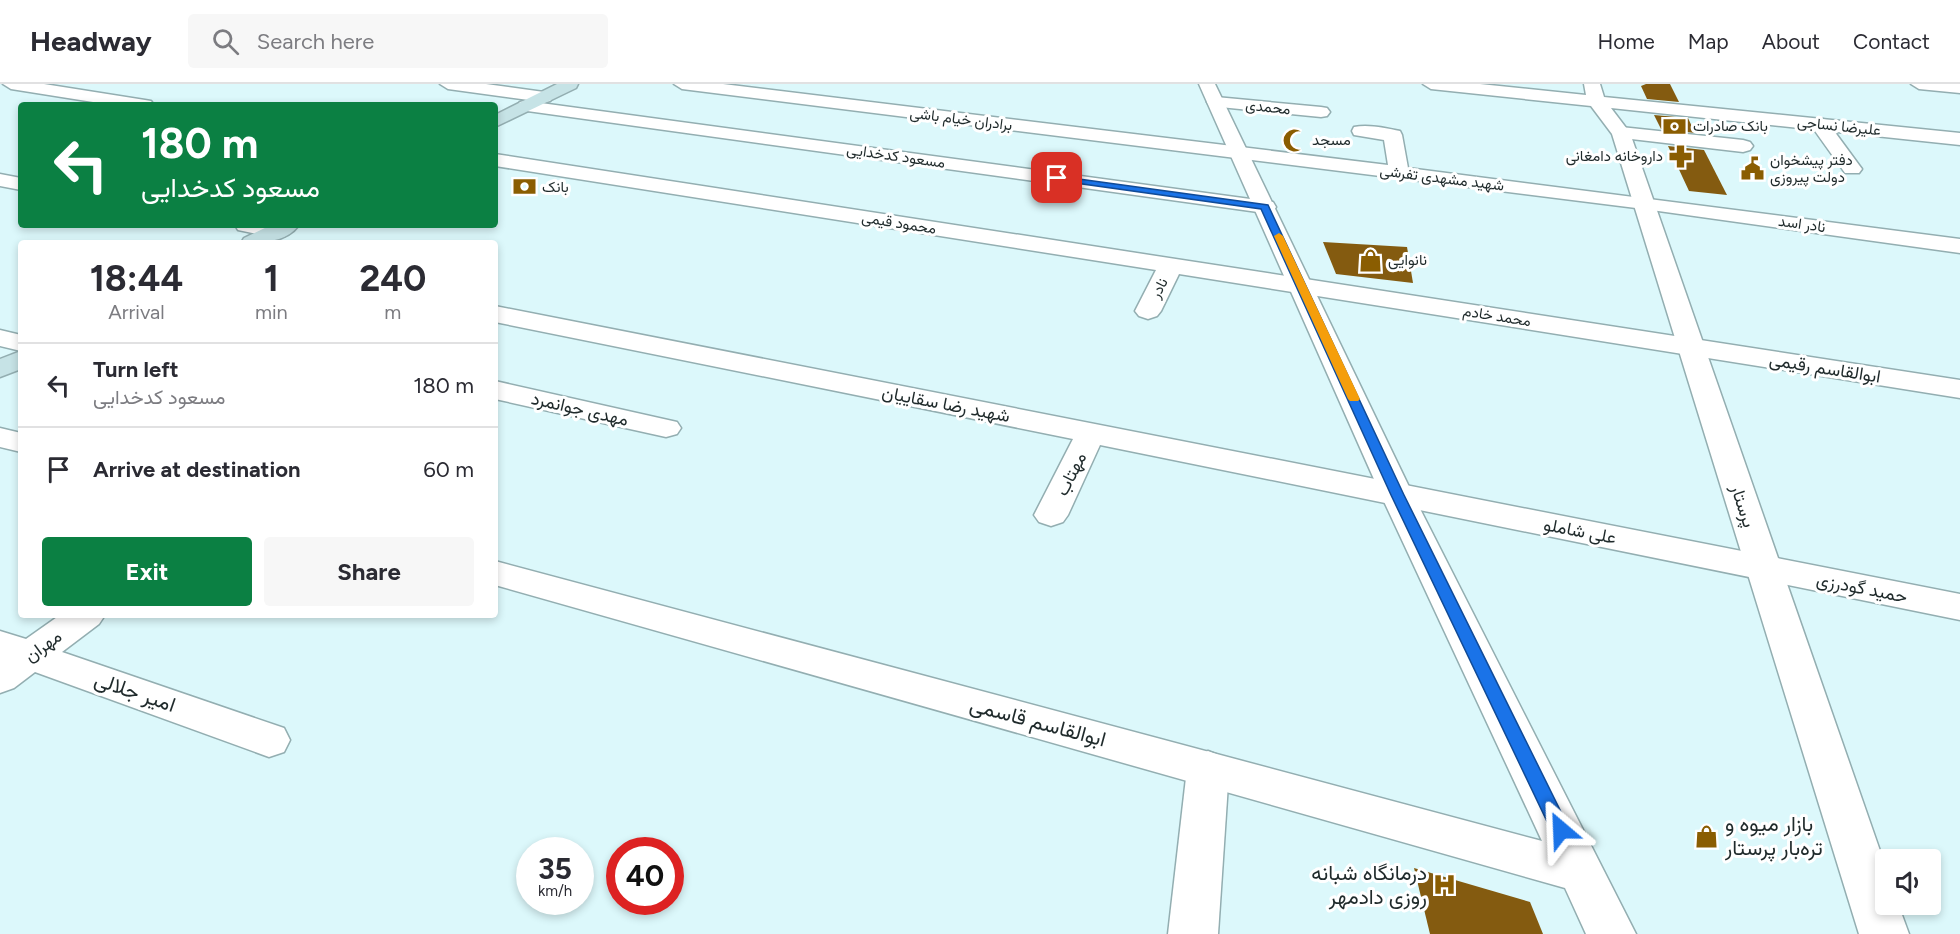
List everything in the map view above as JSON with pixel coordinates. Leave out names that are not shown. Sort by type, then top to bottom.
[{"type":"main road","points":[[498,120],[570,84]]},
{"type":"main road","points":[[258,240],[283,228]]},
{"type":"main road","points":[[0,369],[18,360]]},
{"type":"street","points":[[11,84],[126,102]]},
{"type":"street","points":[[448,84],[544,97]]},
{"type":"street","name":"برادران خیام باشی","points":[[682,84],[1240,153]]},
{"type":"street","name":"علیرضا نساجی","points":[[1431,84],[1594,93],[1819,124],[1960,139]]},
{"type":"street","points":[[1919,84],[1960,88]]},
{"type":"street","points":[[1211,93],[1397,495],[1611,934]]},
{"type":"street","name":"محمدی","points":[[1211,93],[1321,112]]},
{"type":"street","name":"پرستار","points":[[1594,93],[1621,133],[1884,934]]},
{"type":"street","name":"مسعود کدخدایی","points":[[526,106],[1265,207]]},
{"type":"street","points":[[1819,124],[1852,169]]},
{"type":"street","points":[[1360,131],[1394,135],[1399,173]]},
{"type":"street","points":[[1621,133],[1743,146]]},
{"type":"street","name":"شهید مشهدی تفرشی","points":[[1240,153],[1644,203]]},
{"type":"street","name":"محمود قیمی","points":[[498,160],[1302,286]]},
{"type":"street","points":[[0,180],[18,183]]},
{"type":"street","name":"نادر اسد","points":[[1644,203],[1960,246]]},
{"type":"street","name":"نادر","points":[[1148,311],[1171,265]]},
{"type":"street","name":"محمد خادم","points":[[1302,286],[1691,346]]},
{"type":"street","name":"شهید رضا سقاییان","points":[[498,315],[1397,495]]},
{"type":"street","points":[[0,338],[18,342]]},
{"type":"street","name":"ابوالقاسم رقیمی","points":[[1691,346],[1960,389]]},
{"type":"street","name":"مهدی جوانمرد","points":[[498,391],[666,428]]},
{"type":"street","name":"مهتاب","points":[[1051,515],[1091,433]]},
{"type":"street","points":[[0,437],[18,442]]},
{"type":"street","name":"علی شاملو","points":[[1397,495],[1764,568]]},
{"type":"street","name":"حمید گودرزی","points":[[1764,568],[1960,607]]},
{"type":"street","name":"ابوالقاسم قاسمی","points":[[498,574],[1581,872]]},
{"type":"street","name":"مهران","points":[[10,659],[81,618]]},
{"type":"street","name":"امیر جلالی","points":[[10,659],[269,740]]},
{"type":"street","points":[[1193,934],[1208,769]]},
{"type":"building","points":[[1670,84],[1679,102],[1647,99],[1641,86]]},
{"type":"building","name":"بانک صادرات","points":[[1654,115],[1688,118],[1695,133],[1661,129]]},
{"type":"building","points":[[1668,146],[1704,150],[1727,195],[1689,191]]},
{"type":"building","name":"نانوایی","points":[[1323,242],[1407,247],[1413,283],[1336,274]]},
{"type":"building","name":"درمانگاه شبانه روزی دادمهر","points":[[1414,868],[1530,902],[1543,934],[1430,934]]},
{"type":"slow traffic","points":[[1279,236],[1354,399]]},
{"type":"place","name":"بانک صادرات","points":[[1675,126]]},
{"type":"place","name":"مسجد","points":[[1294,140]]},
{"type":"place","name":"داروخانه دامغانی","points":[[1681,156]]},
{"type":"place","name":"دفتر پیشخوان دولت پیروزی","points":[[1752,169]]},
{"type":"place","name":"بانک","points":[[524,187]]},
{"type":"place","name":"نانوایی","points":[[1370,260]]},
{"type":"place","name":"بازار میوه و تره‌بار پرستار","points":[[1707,836]]},
{"type":"place","name":"درمانگاه شبانه روزی دادمهر","points":[[1445,885]]},
{"type":"route","points":[[1057,178],[1265,207],[1397,495],[1561,830]]}]
